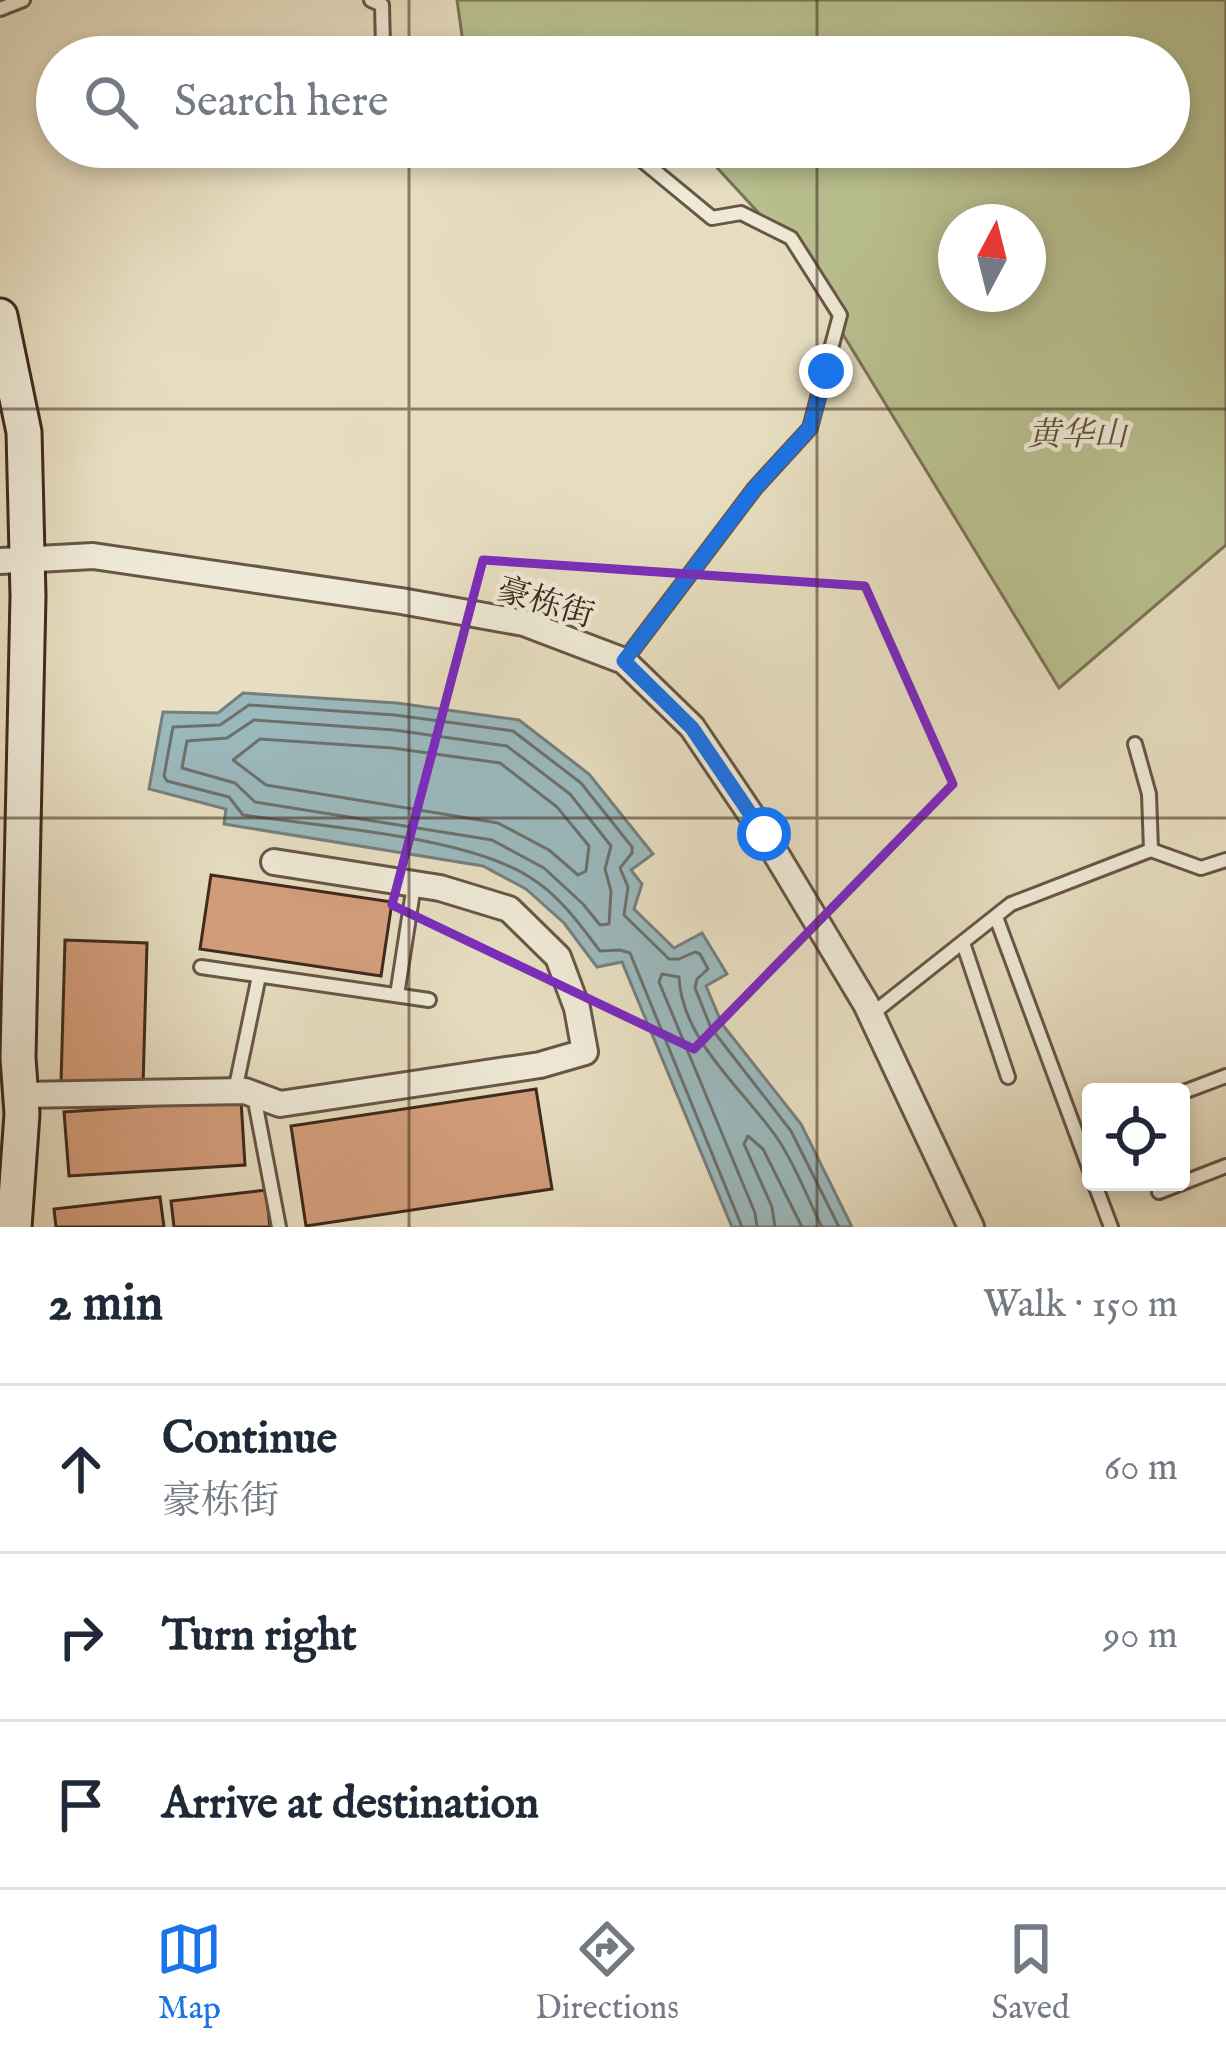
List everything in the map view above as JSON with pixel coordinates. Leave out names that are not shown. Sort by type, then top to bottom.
[{"type":"street","points":[[0,316],[23,432],[12,560]]},
{"type":"street","points":[[0,411],[12,560],[18,1058],[10,1086],[14,1227]]},
{"type":"street","name":"豪栋街","points":[[12,560],[93,556],[401,601],[524,623],[624,661],[692,728],[764,834],[871,1014],[971,1227]]},
{"type":"street","points":[[10,1086],[244,1093],[280,1104],[540,1065],[585,1052],[577,1007],[558,957],[509,909],[414,884],[274,862]]},
{"type":"lane","points":[[0,8],[22,0]]},
{"type":"lane","points":[[371,0],[382,4],[383,36]]},
{"type":"lane","points":[[624,661],[755,488],[810,428],[840,315],[791,238],[741,213],[712,218],[651,168]]},
{"type":"lane","points":[[1135,744],[1149,794],[1151,850]]},
{"type":"lane","points":[[871,1014],[1011,904],[1151,850],[1201,868],[1226,860]]},
{"type":"lane","points":[[397,995],[414,884]]},
{"type":"lane","points":[[996,916],[1082,1150]]},
{"type":"lane","points":[[963,944],[1008,1077]]},
{"type":"lane","points":[[201,967],[429,1000]]},
{"type":"lane","points":[[259,976],[244,1093],[279,1227]]},
{"type":"lane","points":[[1190,1090],[1226,1076]]},
{"type":"lane","points":[[1076,1134],[1082,1132]]},
{"type":"lane","points":[[1159,1192],[1226,1166]]},
{"type":"lane","points":[[1097,1191],[1111,1227]]},
{"type":"highlighted area","points":[[483,560],[865,586],[953,784],[694,1049],[392,905]]},
{"type":"green space","name":"黄华山","points":[[457,0],[1226,0],[1226,545],[1059,688],[789,246],[717,168],[1190,168],[1190,36],[462,36]]},
{"type":"water","points":[[243,693],[397,703],[519,720],[589,774],[653,854],[631,870],[642,884],[634,909],[674,948],[702,933],[727,974],[706,986],[722,1024],[801,1124],[852,1227],[732,1227],[622,962],[597,967],[564,923],[526,889],[483,866],[224,824],[226,809],[149,789],[163,712],[218,713]]},
{"type":"building","points":[[211,875],[392,902],[381,976],[200,949]]},
{"type":"building","points":[[65,940],[147,943],[143,1086],[61,1083]]},
{"type":"building","points":[[536,1089],[552,1189],[306,1226],[291,1126]]},
{"type":"building","points":[[241,1100],[245,1165],[69,1176],[64,1112]]},
{"type":"building","points":[[266,1190],[270,1227],[174,1227],[171,1201]]},
{"type":"building","points":[[160,1197],[164,1227],[56,1227],[54,1209]]},
{"type":"route","points":[[764,834],[692,728],[624,661],[755,488],[810,428],[826,371]]}]
